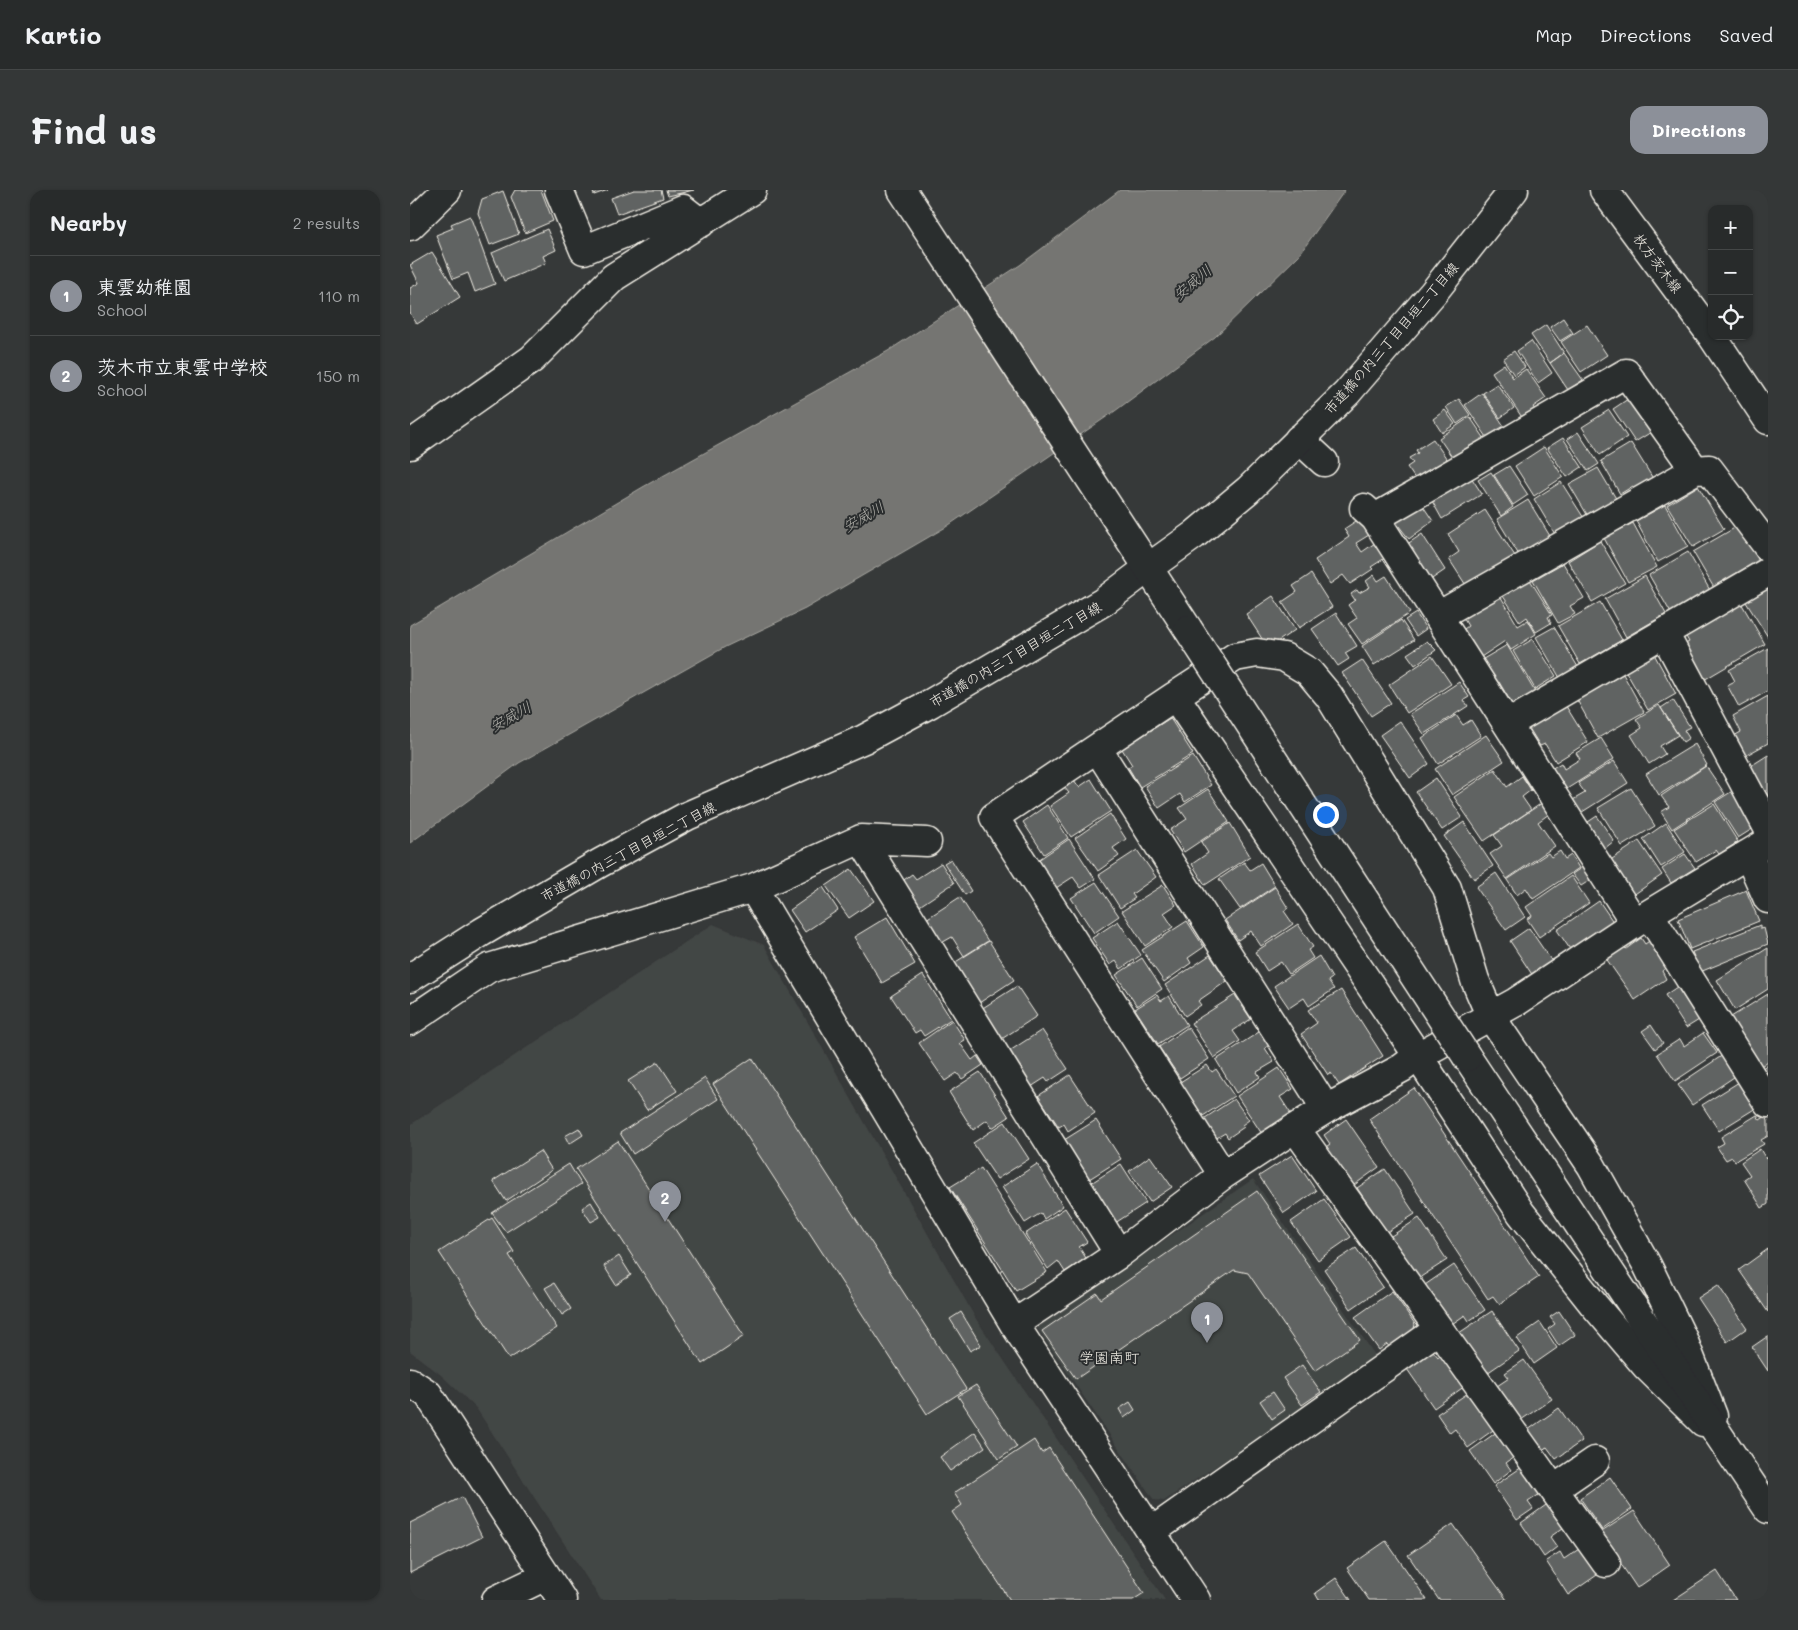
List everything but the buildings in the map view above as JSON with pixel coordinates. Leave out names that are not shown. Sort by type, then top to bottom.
[{"type":"street","points":[[410,226],[447,190]]},
{"type":"street","points":[[559,190],[584,250],[683,209],[701,223]]},
{"type":"street","points":[[410,445],[532,359],[614,277],[752,190]]},
{"type":"street","points":[[902,190],[1467,1057],[1768,1509]]},
{"type":"street","name":"市道橋の内三丁目目垣二丁目線","points":[[418,973],[584,873],[688,816],[864,739],[931,703],[1103,602],[1194,535],[1248,490],[1347,393],[1433,293],[1514,190]]},
{"type":"street","name":"枚方茨木線","points":[[1604,190],[1708,331]]},
{"type":"street","name":"枚方茨木線","points":[[1715,340],[1768,420]]},
{"type":"street","points":[[1695,470],[1626,373],[1370,513],[1508,724],[1768,1103]]},
{"type":"street","points":[[1299,439],[1324,462]]},
{"type":"street","points":[[1438,616],[1695,470],[1709,469],[1768,547]]},
{"type":"street","points":[[1508,724],[1768,572]]},
{"type":"street","points":[[1664,633],[1768,828]]},
{"type":"street","points":[[1223,1175],[994,817],[1235,656],[1257,653],[1284,657],[1309,672],[1329,696],[1447,888],[1475,980],[1491,1017],[1590,1165],[1647,1265],[1683,1339],[1723,1443]]},
{"type":"street","points":[[1175,696],[1418,1056],[1521,1213],[1646,1366],[1723,1443]]},
{"type":"street","points":[[1097,748],[1326,1108]]},
{"type":"street","points":[[861,839],[1120,1254]]},
{"type":"street","points":[[410,1021],[489,968],[752,888],[861,839],[927,842]]},
{"type":"street","points":[[1014,1324],[1120,1254],[1223,1175],[1326,1108],[1402,1068],[1418,1056],[1491,1017],[1642,919],[1758,848],[1768,899]]},
{"type":"street","points":[[752,888],[1014,1324],[1196,1600]]},
{"type":"street","points":[[418,973],[444,997]]},
{"type":"street","points":[[1295,1128],[1606,1563]]},
{"type":"street","points":[[1151,1532],[1438,1329]]},
{"type":"street","points":[[410,1382],[428,1394],[562,1600]]},
{"type":"street","points":[[1554,1490],[1595,1461]]},
{"type":"street","points":[[496,1600],[546,1576]]},
{"type":"shaded area","points":[[713,924],[764,945],[976,1319],[1165,1600],[601,1600],[476,1408],[441,1375],[410,1351],[410,1125]]},
{"type":"shaded area","points":[[1253,1179],[1377,1358],[1164,1501],[1154,1500],[1037,1328]]},
{"type":"water","name":"安威川","points":[[1120,190],[1345,190],[1299,255],[1215,337],[1115,411],[946,527],[805,609],[725,647],[519,763],[410,843],[410,625],[643,487],[888,351],[1020,265]]},
{"type":"place","name":"茨木市立東雲中学校","points":[[665,1222]]},
{"type":"place","name":"東雲幼稚園","points":[[1207,1343]]},
{"type":"district","name":"学園南町","points":[[1109,1357]]}]
